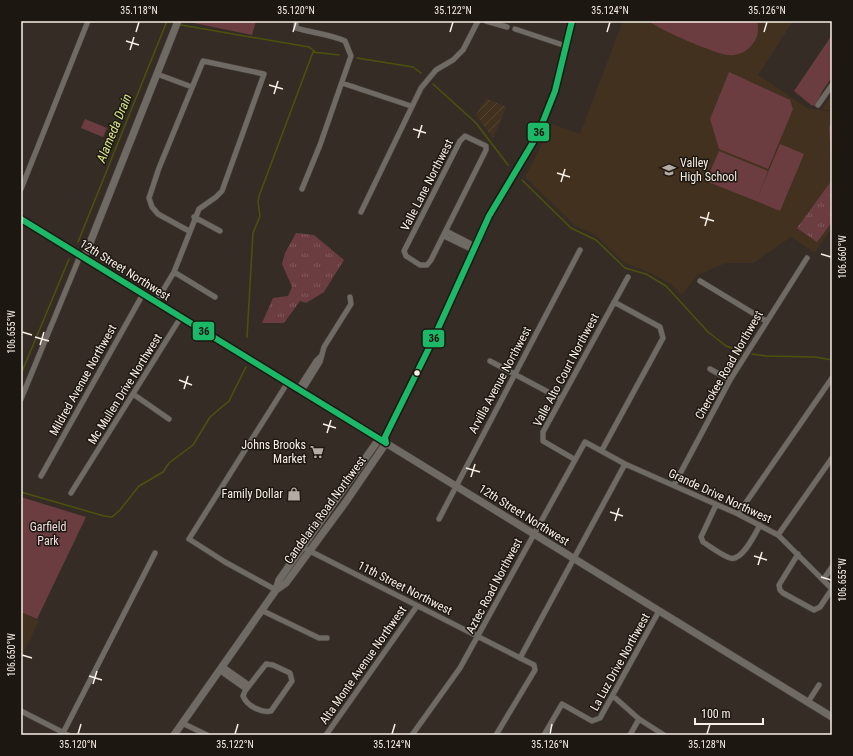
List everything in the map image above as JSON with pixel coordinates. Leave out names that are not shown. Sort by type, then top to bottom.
[{"type":"main road","points":[[82,257],[178,21]]},
{"type":"main road","name":"Candelaria Road Northwest","points":[[174,735],[261,610],[276,590],[286,584],[306,549],[345,503],[383,440],[431,344],[474,248],[506,186],[520,166],[538,134],[554,91],[572,21]]},
{"type":"main road","name":"12th Street Northwest","points":[[21,219],[832,717]]},
{"type":"street","points":[[21,189],[88,21]]},
{"type":"street","points":[[296,21],[296,28],[316,34],[334,36],[345,41],[351,56],[302,189]]},
{"type":"street","points":[[361,212],[421,88],[436,70],[453,60],[463,50],[478,21]]},
{"type":"street","points":[[486,21],[507,27]]},
{"type":"street","points":[[515,29],[566,46]]},
{"type":"street","points":[[156,302],[174,272],[189,231],[194,217],[199,209],[222,191],[264,74],[203,61],[153,182],[149,198],[152,207],[158,214],[189,231]]},
{"type":"street","points":[[157,74],[192,87]]},
{"type":"street","points":[[342,83],[411,106]]},
{"type":"street","points":[[818,105],[832,85]]},
{"type":"street","name":"Valle Lane Northwest","points":[[465,136],[486,146],[486,150],[445,233],[427,265],[420,265],[406,256],[404,251],[460,141],[465,136]]},
{"type":"street","points":[[194,217],[220,232]]},
{"type":"street","points":[[445,233],[474,248]]},
{"type":"street","name":"Arvilla Avenue Northwest","points":[[439,519],[580,250]]},
{"type":"street","points":[[21,399],[82,257]]},
{"type":"street","name":"Cherokee Road Northwest","points":[[674,485],[730,380],[806,258]]},
{"type":"street","points":[[174,272],[215,297]]},
{"type":"street","name":"Valle Alto Court Northwest","points":[[574,459],[542,441],[543,432],[628,278]]},
{"type":"street","points":[[700,281],[766,321]]},
{"type":"street","name":"Mildred Avenue Northwest","points":[[41,476],[143,294]]},
{"type":"street","points":[[300,390],[316,361],[322,355],[324,347],[351,304],[350,297]]},
{"type":"street","points":[[602,450],[660,344],[663,333],[660,327],[614,302]]},
{"type":"street","name":"Mc Mullen Drive Northwest","points":[[71,493],[181,317]]},
{"type":"street","points":[[490,361],[561,399]]},
{"type":"street","points":[[710,369],[730,380]]},
{"type":"street","points":[[738,514],[832,378]]},
{"type":"street","points":[[276,590],[225,562],[189,539],[288,382]]},
{"type":"street","points":[[133,394],[169,419]]},
{"type":"street","name":"Grande Drive Northwest","points":[[585,442],[626,464],[738,514],[778,535],[832,589]]},
{"type":"street","name":"Aztec Road Northwest","points":[[412,735],[460,668],[574,459],[585,442]]},
{"type":"street","points":[[778,535],[832,458]]},
{"type":"street","points":[[520,658],[626,464]]},
{"type":"street","points":[[716,505],[701,537],[703,542],[731,559],[737,559],[742,554],[760,525]]},
{"type":"street","name":"11th Street Northwest","points":[[306,549],[534,665],[535,670],[496,735]]},
{"type":"street","points":[[21,711],[65,734],[155,553]]},
{"type":"street","points":[[798,554],[779,585],[780,590],[814,610],[820,607],[832,589]]},
{"type":"street","points":[[823,580],[832,567]]},
{"type":"street","name":"Alta Monte Avenue Northwest","points":[[326,735],[418,606]]},
{"type":"street","points":[[261,610],[319,638],[327,638]]},
{"type":"street","name":"La Luz Drive Northwest","points":[[544,735],[562,704],[592,721],[596,721],[613,696],[659,611]]},
{"type":"street","points":[[266,664],[273,664],[285,670],[290,673],[292,677],[290,684],[271,711],[268,712],[264,712],[247,704],[243,696],[248,687],[266,664]]},
{"type":"street","points":[[221,668],[248,687]]},
{"type":"street","points":[[808,702],[819,685]]},
{"type":"street","points":[[613,696],[639,720],[664,735]]},
{"type":"street","points":[[630,735],[639,720]]},
{"type":"street","points":[[182,723],[206,735]]},
{"type":"shaded area","name":"Valley High School","points":[[623,21],[793,21],[758,75],[807,108],[832,112],[832,228],[815,253],[791,237],[753,263],[726,263],[697,275],[682,295],[671,284],[653,274],[625,263],[596,235],[574,225],[525,177],[552,124],[580,134]]},
{"type":"shaded area","points":[[832,95],[832,111],[822,109]]},
{"type":"shaded area","points":[[486,98],[506,107],[493,138],[476,115]]},
{"type":"shaded area","points":[[21,612],[39,621],[21,658]]},
{"type":"green space","points":[[184,21],[256,21],[252,35]]},
{"type":"green space","points":[[649,21],[757,21],[758,32],[754,42],[749,48],[736,55],[728,55],[721,54],[687,41],[663,30]]},
{"type":"green space","points":[[832,35],[832,77],[815,106],[811,105],[794,91]]},
{"type":"green space","points":[[729,72],[790,100],[793,109],[768,169],[719,149],[710,119]]},
{"type":"green space","points":[[85,119],[107,128],[103,137],[81,128]]},
{"type":"green space","points":[[832,123],[832,173],[829,127]]},
{"type":"green space","points":[[780,144],[804,154],[780,211],[756,201]]},
{"type":"green space","points":[[719,151],[768,171],[756,201],[706,181]]},
{"type":"green space","points":[[832,180],[832,222],[817,242],[797,228]]},
{"type":"green space","points":[[296,233],[314,235],[344,260],[324,292],[306,303],[300,301],[284,323],[262,323],[273,298],[288,296],[292,287],[282,264],[285,253]]},
{"type":"green space","name":"Garfield Park","points":[[21,497],[86,517],[37,619],[21,612]]},
{"type":"waterway","name":"Alameda Drain","points":[[78,242],[167,21]]},
{"type":"waterway","points":[[181,25],[309,47],[314,51]]},
{"type":"waterway","points":[[247,337],[253,233],[260,216],[258,202],[259,196],[313,52],[339,55]]},
{"type":"waterway","points":[[357,58],[413,67],[421,73]]},
{"type":"waterway","points":[[433,84],[476,123],[508,165]]},
{"type":"waterway","points":[[522,180],[571,228],[596,240],[625,268],[646,274],[666,286],[708,332],[726,346],[744,352]]},
{"type":"waterway","name":"Alameda Drain","points":[[21,374],[69,259]]},
{"type":"waterway","points":[[752,354],[766,356],[815,357],[832,360]]},
{"type":"waterway","points":[[21,492],[112,517],[120,510],[139,486],[163,472],[169,463],[193,445],[210,417],[229,401],[246,367]]},
{"type":"transit line","name":"36","points":[[386,443],[385,437],[431,344],[489,216],[538,134],[555,91],[572,21]]},
{"type":"transit line","name":"36","points":[[21,219],[386,443]]},
{"type":"place","name":"Valley High School","points":[[669,170]]},
{"type":"place","name":"Johns Brooks Market","points":[[317,452]]},
{"type":"place","name":"Family Dollar","points":[[294,494]]}]
